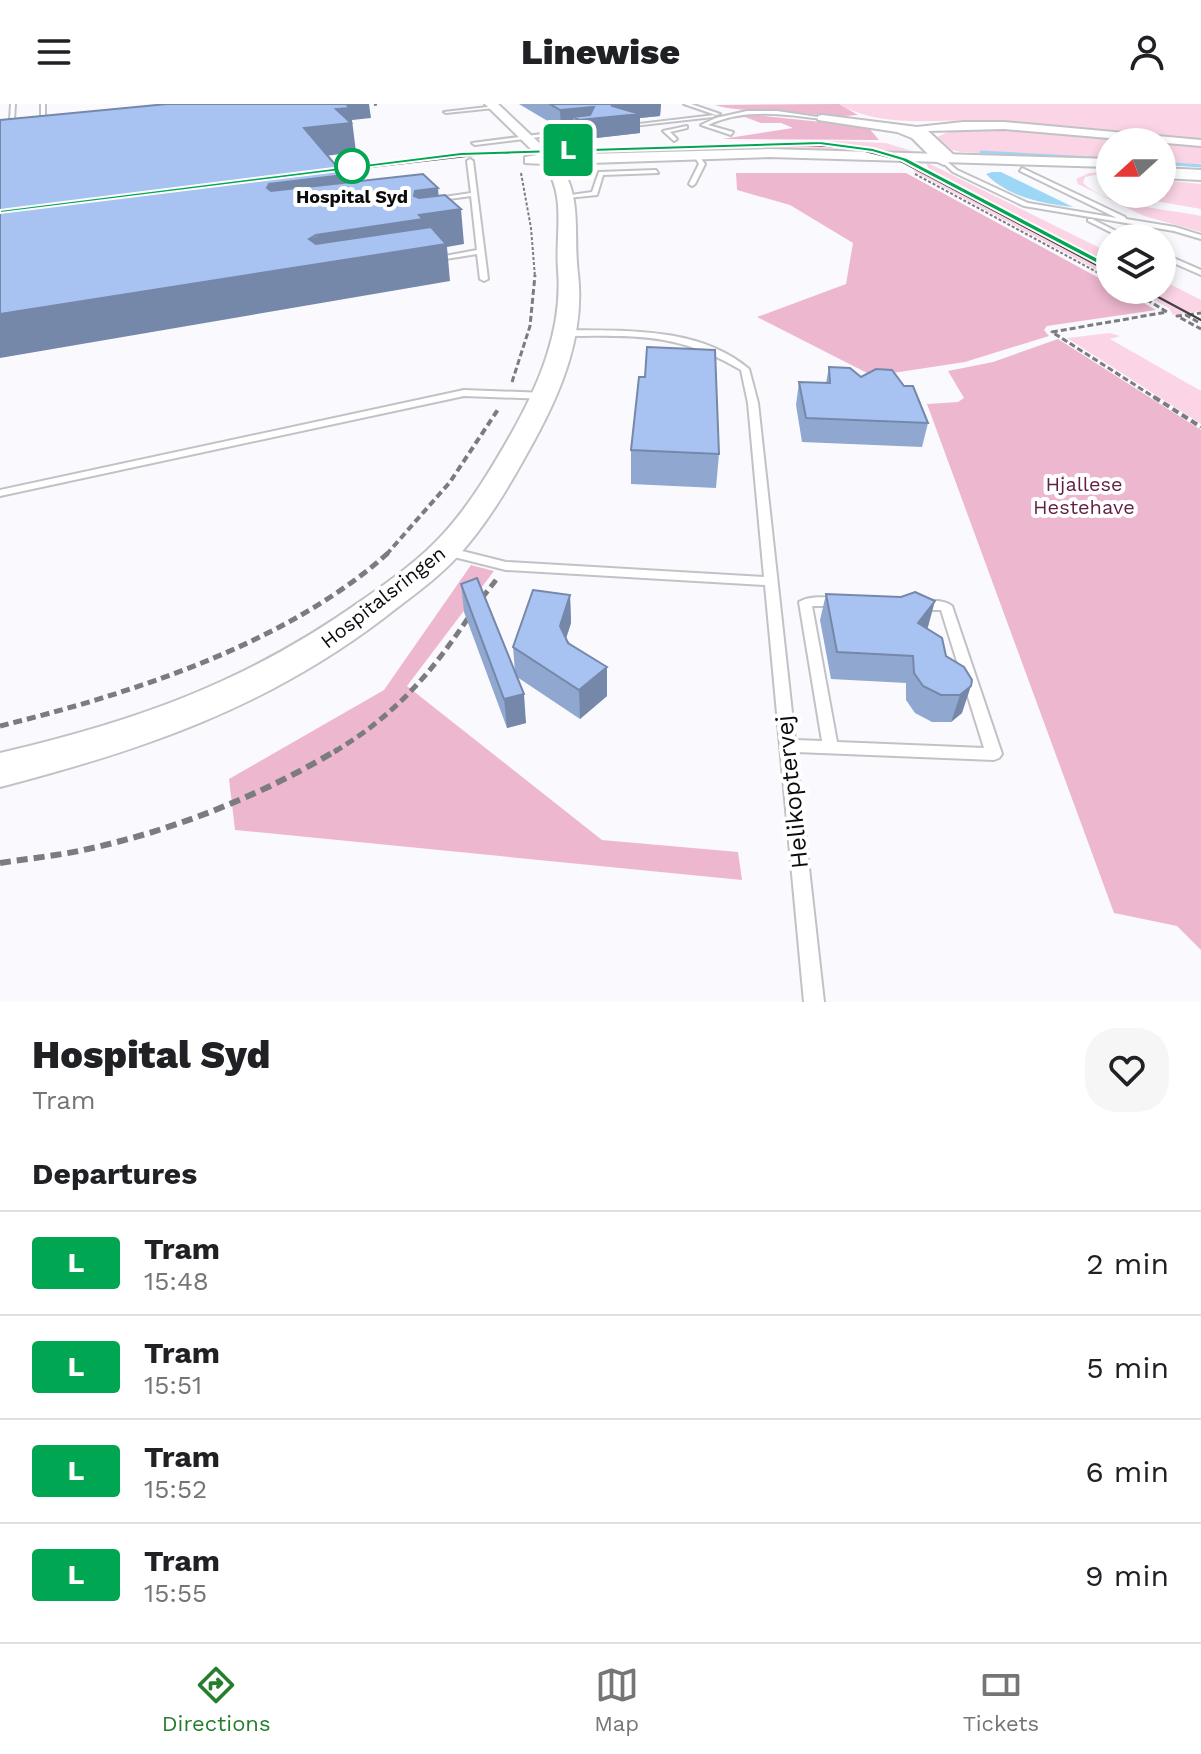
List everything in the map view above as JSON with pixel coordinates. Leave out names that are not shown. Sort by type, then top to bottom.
[{"type":"street","points":[[493,106],[505,126],[522,139]]},
{"type":"street","points":[[493,106],[514,120],[562,214]]},
{"type":"street","points":[[822,118],[916,132],[991,125],[1201,143]]},
{"type":"street","points":[[916,132],[928,162]]},
{"type":"street","points":[[538,162],[695,156],[1096,166]]},
{"type":"street","points":[[928,162],[1017,167]]},
{"type":"street","points":[[972,179],[969,174],[974,169],[1096,166]]},
{"type":"street","points":[[1176,171],[1201,172]]},
{"type":"street","name":"Hospitalsringen","points":[[0,770],[150,728],[222,698],[317,650],[400,589],[445,551],[504,471],[546,396],[566,333],[569,273],[562,214]]},
{"type":"lane","points":[[12,120],[13,104]]},
{"type":"lane","points":[[43,104],[43,115]]},
{"type":"lane","points":[[686,104],[724,116]]},
{"type":"lane","points":[[446,112],[493,106]]},
{"type":"lane","points":[[615,122],[630,126],[777,113],[822,118]]},
{"type":"lane","points":[[674,139],[666,131],[704,125],[724,116]]},
{"type":"lane","points":[[704,125],[731,133]]},
{"type":"lane","points":[[704,125],[711,138]]},
{"type":"lane","points":[[475,143],[590,129]]},
{"type":"lane","points":[[692,184],[702,164],[695,156]]},
{"type":"lane","points":[[470,161],[484,279]]},
{"type":"lane","points":[[928,162],[972,179],[1019,203],[1175,229],[1201,237]]},
{"type":"lane","points":[[1017,167],[1120,216],[1123,221]]},
{"type":"lane","points":[[562,214],[595,194],[601,173],[656,172]]},
{"type":"lane","points":[[429,200],[474,194]]},
{"type":"lane","points":[[1080,215],[1098,224]]},
{"type":"lane","points":[[464,222],[477,220]]},
{"type":"lane","points":[[423,261],[481,251]]},
{"type":"lane","points":[[1176,261],[1201,273]]},
{"type":"lane","name":"Helikoptervej","points":[[566,333],[648,334],[680,338],[712,349],[745,369],[752,394],[814,1002]]},
{"type":"lane","points":[[0,493],[464,393],[546,396]]},
{"type":"lane","points":[[445,551],[506,566],[771,581]]},
{"type":"lane","points":[[831,748],[805,602],[852,603]]},
{"type":"lane","points":[[788,746],[994,754],[946,606],[899,605]]},
{"type":"path","points":[[364,107],[379,104]]},
{"type":"path","points":[[0,726],[74,709],[209,661],[283,623],[341,588],[390,550],[463,464],[507,393],[524,355],[537,296],[533,240],[521,184],[538,162]]},
{"type":"path","points":[[928,162],[1096,270]]},
{"type":"path","points":[[1154,304],[1167,312],[1052,332],[1201,427]]},
{"type":"path","points":[[1201,313],[1177,316],[1201,329]]},
{"type":"path","points":[[1186,315],[1198,322]]},
{"type":"path","points":[[0,863],[84,850],[229,805],[294,775],[369,730],[423,681],[506,566]]},
{"type":"shaded area","points":[[839,104],[1201,104],[1201,139],[1176,137],[1176,128],[1096,129],[974,120],[895,120],[857,112]]},
{"type":"shaded area","points":[[1001,128],[1096,136],[1096,159],[961,152],[952,150],[937,137],[953,130]]},
{"type":"shaded area","points":[[837,141],[886,143],[912,151],[727,149],[557,153],[545,150]]},
{"type":"shaded area","points":[[1176,142],[1201,144],[1201,167],[1176,166]]},
{"type":"shaded area","points":[[926,162],[1096,246],[1096,269],[913,171],[928,168]]},
{"type":"shaded area","points":[[1089,173],[1096,175],[1085,177],[1083,183],[1096,193],[1078,184],[1076,179]]},
{"type":"shaded area","points":[[1176,181],[1201,184],[1201,209],[1176,205]]},
{"type":"shaded area","points":[[1128,208],[1151,208],[1201,216],[1201,232],[1176,224],[1144,216]]},
{"type":"shaded area","points":[[1176,287],[1201,300],[1201,311],[1173,315],[1161,304],[1176,304]]},
{"type":"shaded area","points":[[1110,333],[1120,336],[1110,339],[1201,391],[1201,424],[1067,338]]},
{"type":"green space","points":[[839,104],[858,115],[821,115],[715,105]]},
{"type":"green space","points":[[742,116],[868,127],[879,140],[722,139],[793,128],[781,123],[761,123]]},
{"type":"green space","points":[[736,173],[906,173],[1096,276],[1096,304],[1146,304],[1156,310],[1047,326],[1044,330],[1049,336],[965,362],[873,376],[757,317],[846,284],[853,243],[790,205],[737,190]]},
{"type":"green space","name":"Hjallese Hestehave","points":[[1058,339],[1201,430],[1201,950],[1177,926],[1114,913],[927,404],[958,402],[964,398],[948,371],[993,362]]},
{"type":"green space","points":[[471,565],[494,571],[407,686],[602,840],[738,852],[742,880],[235,830],[229,779],[384,690]]},
{"type":"water","points":[[1001,172],[1073,207],[1015,194],[986,174]]},
{"type":"building","points":[[167,104],[346,104],[350,108],[336,109],[351,123],[304,128],[344,175],[269,184],[267,188],[271,191],[423,174],[438,188],[415,191],[414,196],[445,195],[461,209],[419,215],[423,219],[316,235],[309,239],[316,244],[431,227],[446,244],[0,314],[0,120]]},
{"type":"building","points":[[550,104],[611,104],[640,114],[579,120],[573,117],[590,115],[594,107],[560,110]]},
{"type":"building","points":[[647,347],[715,350],[719,454],[631,450],[639,377],[645,377]]},
{"type":"building","points":[[829,367],[850,368],[861,377],[876,369],[892,370],[904,386],[913,386],[928,423],[806,418],[799,382],[830,383]]},
{"type":"building","points":[[477,578],[524,694],[504,699],[461,584]]},
{"type":"building","points":[[533,590],[570,595],[560,626],[568,643],[607,667],[579,690],[513,647]]},
{"type":"building","points":[[915,592],[935,601],[918,623],[942,638],[946,656],[964,667],[972,680],[971,686],[960,695],[941,695],[923,686],[914,673],[913,656],[837,652],[826,594],[901,597]]},
{"type":"waterway","points":[[981,152],[1096,158]]},
{"type":"waterway","points":[[1176,164],[1201,166]]},
{"type":"tram line","name":"L","points":[[0,210],[461,154],[820,143],[873,150],[904,160],[1096,260]]},
{"type":"tram line","points":[[318,173],[484,154],[802,145],[849,147],[897,159],[1096,265]]},
{"type":"tram line","points":[[1171,304],[1201,320]]},
{"type":"place","name":"Hospital Syd","points":[[352,166]]}]
